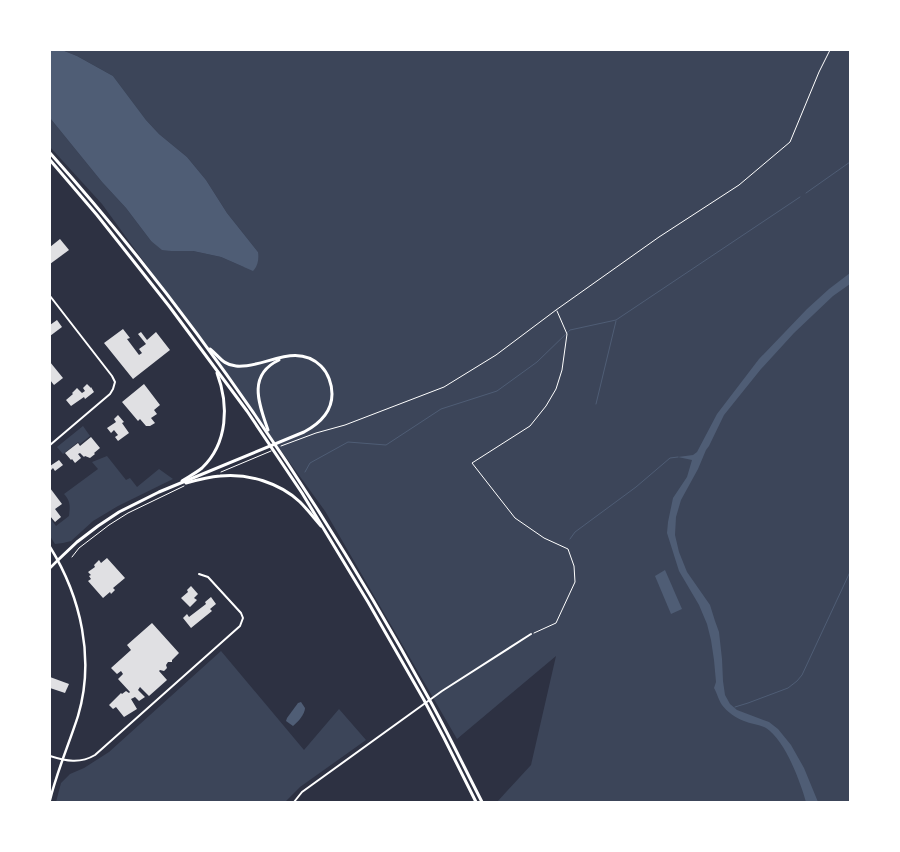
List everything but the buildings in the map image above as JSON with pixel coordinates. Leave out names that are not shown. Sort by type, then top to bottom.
[{"type":"highway","points":[[50,153],[115,229],[208,348],[270,436],[378,607],[429,697],[482,802]]},
{"type":"highway","points":[[50,160],[97,215],[169,306],[263,435],[302,493],[368,602],[424,700],[476,802]]},
{"type":"highway","points":[[173,486],[293,439],[322,419],[330,407],[331,382],[318,363],[310,358],[286,356],[249,365],[236,366],[225,363],[208,348]]},
{"type":"highway","points":[[270,436],[258,400],[258,384],[262,374],[269,367],[286,356]]},
{"type":"highway","points":[[58,560],[77,542],[119,512],[173,486],[200,470],[208,461],[219,443],[224,422],[225,402],[222,386],[215,368]]},
{"type":"highway","points":[[173,486],[221,476],[256,479],[274,485],[300,501],[330,539]]},
{"type":"street","points":[[50,296],[115,382],[113,389],[104,399],[50,445]]},
{"type":"street","points":[[50,547],[58,560],[77,607],[83,632],[85,662],[85,675],[78,716],[50,800]]},
{"type":"street","points":[[50,568],[58,560]]},
{"type":"street","points":[[50,756],[78,762],[95,756],[240,626],[243,618],[241,613],[208,577],[199,574]]},
{"type":"street","points":[[294,802],[302,792],[417,708],[531,634]]},
{"type":"path","points":[[293,439],[345,425],[444,387],[496,355],[659,237],[739,185],[790,142],[830,50]]},
{"type":"path","points":[[531,634],[556,623],[575,582],[574,566],[568,549],[544,538],[515,518],[472,463],[530,426],[546,406],[556,389],[562,370],[567,334],[556,310]]},
{"type":"path","points":[[221,476],[222,472],[261,453]]},
{"type":"path","points":[[72,557],[79,548],[128,513],[185,486]]},
{"type":"shaded area","points":[[50,50],[62,50],[77,56],[113,76],[146,120],[159,134],[187,157],[206,180],[227,213],[258,252],[258,262],[253,271],[221,257],[193,251],[162,250],[151,241],[126,208],[102,182],[50,118]]},
{"type":"shaded area","points":[[62,50],[850,50],[850,802],[497,802],[531,765],[556,656],[457,739],[325,511],[102,204],[50,147],[50,118],[102,182],[126,208],[151,241],[171,251],[193,251],[221,257],[244,267],[258,252],[227,213],[206,180],[187,157],[159,134],[146,120],[113,76]]},
{"type":"shaded area","points":[[850,273],[850,284],[833,296],[794,333],[761,369],[724,415],[681,500],[676,517],[675,535],[679,552],[687,572],[710,605],[719,632],[725,695],[730,704],[737,710],[769,722],[778,729],[791,745],[804,768],[818,802],[806,802],[791,762],[773,734],[766,728],[735,716],[726,710],[721,703],[714,688],[716,682],[714,660],[707,624],[699,605],[679,571],[667,533],[673,498],[687,477],[692,460],[678,457],[693,455],[697,452],[717,414],[759,359],[807,309]]},
{"type":"shaded area","points":[[83,426],[90,436],[80,444],[78,442],[63,454],[57,447]]},
{"type":"shaded area","points":[[107,456],[126,480],[130,478],[137,487],[159,469],[173,479],[118,506],[93,521],[71,541],[55,544],[50,536],[50,518],[56,526],[69,516],[70,504],[64,494],[98,469],[92,462]]},
{"type":"shaded area","points":[[665,570],[682,609],[671,614],[655,576]]},
{"type":"shaded area","points":[[221,651],[304,750],[339,709],[366,740],[300,787],[285,802],[56,802],[61,783],[70,774],[84,768],[109,752]]},
{"type":"shaded area","points":[[301,702],[305,710],[301,718],[293,726],[286,721],[287,718],[298,703]]},
{"type":"waterway","points":[[806,193],[850,162]]},
{"type":"waterway","points":[[305,472],[310,463],[348,442],[386,445],[441,409],[497,391],[537,362],[570,330],[616,320],[800,197]]},
{"type":"waterway","points":[[596,404],[616,321]]},
{"type":"waterway","points":[[570,539],[575,532],[636,487],[670,458],[678,457]]},
{"type":"waterway","points":[[735,707],[788,688],[797,681],[802,675],[850,572]]}]
